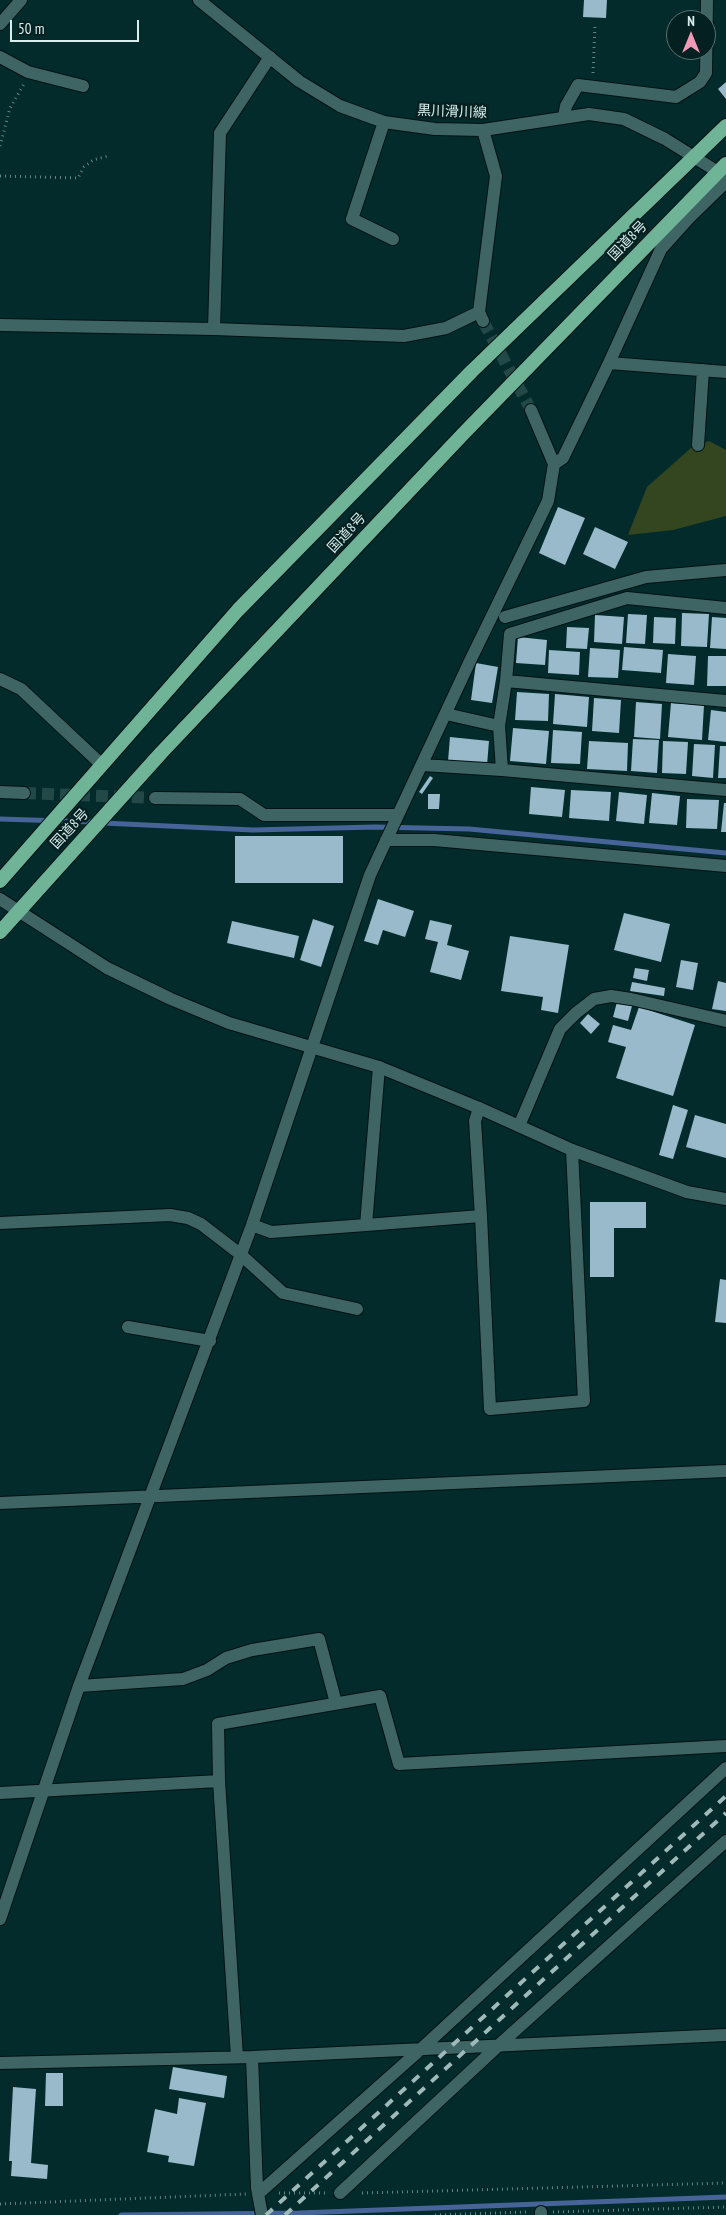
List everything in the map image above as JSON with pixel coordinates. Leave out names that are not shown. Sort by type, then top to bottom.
[{"type":"highway","name":"国道8号","points":[[0,881],[238,610],[472,371],[695,158],[726,126]]},
{"type":"highway","name":"国道8号","points":[[0,932],[161,753],[428,471],[724,174]]},
{"type":"street","points":[[0,24],[21,0]]},
{"type":"street","name":"黒川滑川線","points":[[199,0],[299,81],[340,106],[384,122],[435,129],[483,130],[564,116],[589,114],[624,119],[665,139],[724,174]]},
{"type":"street","points":[[564,116],[566,106],[578,84],[676,97],[700,82],[706,73],[708,0]]},
{"type":"street","points":[[0,57],[31,73],[83,86]]},
{"type":"street","points":[[214,329],[220,133],[270,57]]},
{"type":"street","points":[[384,122],[352,219],[393,239]]},
{"type":"street","points":[[0,324],[404,336],[446,328],[481,317],[496,176],[483,130]]},
{"type":"street","points":[[554,464],[563,458],[661,249],[724,174]]},
{"type":"street","points":[[609,363],[726,372]]},
{"type":"street","points":[[698,445],[702,370]]},
{"type":"street","points":[[0,1919],[79,1686],[252,1225],[370,875],[548,501],[554,464],[531,410]]},
{"type":"street","points":[[505,617],[646,577],[726,570]]},
{"type":"street","points":[[502,770],[498,726],[506,681],[510,634],[627,598],[726,608]]},
{"type":"street","points":[[0,678],[21,689],[102,765]]},
{"type":"street","points":[[506,681],[726,701]]},
{"type":"street","points":[[446,714],[498,726]]},
{"type":"street","points":[[422,765],[502,770],[726,790]]},
{"type":"street","points":[[0,792],[24,793]]},
{"type":"street","points":[[155,798],[240,800],[264,815],[398,815]]},
{"type":"street","points":[[386,840],[434,840],[726,866]]},
{"type":"street","points":[[0,899],[106,968],[171,999],[230,1023],[379,1067],[479,1108],[572,1150],[687,1192],[726,1199]]},
{"type":"street","points":[[519,1126],[560,1029],[594,999],[611,996],[631,999],[726,1022]]},
{"type":"street","points":[[366,1225],[379,1067]]},
{"type":"street","points":[[479,1108],[475,1121],[490,1409],[584,1401],[572,1150]]},
{"type":"street","points":[[0,1223],[170,1215],[188,1218],[201,1224],[240,1254],[283,1293],[356,1309]]},
{"type":"street","points":[[252,1225],[271,1232],[481,1216]]},
{"type":"street","points":[[128,1327],[210,1341]]},
{"type":"street","points":[[0,1503],[151,1498],[726,1471]]},
{"type":"street","points":[[79,1686],[183,1679],[207,1670],[226,1658],[252,1650],[319,1639],[336,1703]]},
{"type":"street","points":[[237,2057],[219,1781],[218,1724],[380,1696],[399,1764],[726,1746]]},
{"type":"street","points":[[258,2194],[421,2049],[726,1768]]},
{"type":"street","points":[[0,1793],[219,1781]]},
{"type":"street","points":[[340,2193],[498,2045],[726,1841]]},
{"type":"street","points":[[0,2063],[252,2057],[726,2035]]},
{"type":"street","points":[[252,2057],[258,2194],[262,2215]]},
{"type":"path","points":[[593,86],[595,24]]},
{"type":"path","points":[[0,146],[10,108],[31,73]]},
{"type":"path","points":[[0,176],[78,178],[84,167],[93,160],[108,156]]},
{"type":"path","points":[[435,2215],[541,2214],[726,2207]]},
{"type":"green space","points":[[709,441],[726,450],[726,516],[673,530],[628,535],[647,487],[691,448]]},
{"type":"building","points":[[584,0],[607,0],[606,18],[583,17]]},
{"type":"building","points":[[726,82],[726,99],[718,89]]},
{"type":"building","points":[[558,507],[585,518],[565,565],[539,553]]},
{"type":"building","points":[[595,527],[628,542],[615,569],[583,554]]},
{"type":"building","points":[[682,613],[709,614],[707,647],[681,646]]},
{"type":"building","points":[[628,614],[647,615],[645,644],[626,643]]},
{"type":"building","points":[[595,615],[624,617],[622,644],[594,642]]},
{"type":"building","points":[[654,617],[676,618],[675,644],[653,643]]},
{"type":"building","points":[[712,617],[726,618],[726,649],[710,648]]},
{"type":"building","points":[[567,627],[589,628],[587,649],[566,648]]},
{"type":"building","points":[[518,637],[547,640],[545,665],[516,663]]},
{"type":"building","points":[[624,647],[663,650],[661,673],[622,670]]},
{"type":"building","points":[[590,648],[620,650],[618,678],[588,677]]},
{"type":"building","points":[[549,650],[580,652],[579,675],[548,673]]},
{"type":"building","points":[[668,654],[696,656],[694,685],[666,683]]},
{"type":"building","points":[[708,656],[726,656],[726,686],[707,686]]},
{"type":"building","points":[[476,663],[498,667],[492,703],[471,700]]},
{"type":"building","points":[[517,692],[549,694],[548,721],[515,720]]},
{"type":"building","points":[[555,694],[589,697],[587,727],[553,724]]},
{"type":"building","points":[[594,698],[621,700],[619,733],[592,731]]},
{"type":"building","points":[[636,702],[662,704],[660,739],[634,737]]},
{"type":"building","points":[[671,703],[704,705],[702,740],[668,737]]},
{"type":"building","points":[[711,710],[726,712],[726,742],[708,740]]},
{"type":"building","points":[[513,728],[549,731],[546,764],[510,761]]},
{"type":"building","points":[[553,730],[582,732],[580,764],[551,763]]},
{"type":"building","points":[[450,737],[489,741],[487,765],[448,761]]},
{"type":"building","points":[[633,739],[659,740],[657,773],[631,771]]},
{"type":"building","points":[[589,741],[628,743],[627,771],[587,769]]},
{"type":"building","points":[[663,741],[688,742],[686,774],[662,773]]},
{"type":"building","points":[[694,744],[715,745],[713,778],[692,776]]},
{"type":"building","points":[[720,746],[726,746],[726,778],[718,778]]},
{"type":"building","points":[[430,776],[433,778],[422,794],[419,792]]},
{"type":"building","points":[[531,787],[565,790],[562,817],[529,814]]},
{"type":"building","points":[[571,790],[611,792],[609,821],[569,818]]},
{"type":"building","points":[[619,792],[647,795],[644,824],[616,821]]},
{"type":"building","points":[[652,793],[680,796],[677,825],[649,823]]},
{"type":"building","points":[[428,794],[440,794],[439,809],[428,809]]},
{"type":"building","points":[[687,799],[719,800],[717,829],[686,828]]},
{"type":"building","points":[[724,803],[726,803],[726,832],[721,832]]},
{"type":"building","points":[[235,836],[343,836],[343,883],[235,883]]},
{"type":"building","points":[[378,899],[414,911],[405,937],[383,930],[378,945],[364,941]]},
{"type":"building","points":[[624,913],[670,924],[661,962],[614,950]]},
{"type":"building","points":[[313,919],[334,926],[321,967],[300,960]]},
{"type":"building","points":[[430,920],[452,925],[447,945],[469,951],[461,980],[430,972],[438,942],[425,939]]},
{"type":"building","points":[[232,921],[299,936],[294,958],[227,943]]},
{"type":"building","points":[[510,936],[569,945],[558,1013],[541,1010],[543,997],[501,991]]},
{"type":"building","points":[[681,960],[698,963],[693,990],[676,987]]},
{"type":"building","points":[[635,968],[649,970],[647,981],[633,978]]},
{"type":"building","points":[[718,981],[726,983],[726,1011],[712,1009]]},
{"type":"building","points":[[632,982],[665,988],[664,996],[630,991]]},
{"type":"building","points":[[617,1002],[632,1006],[628,1021],[613,1017]]},
{"type":"building","points":[[639,1007],[695,1025],[673,1096],[616,1078],[626,1047],[608,1042],[613,1025],[631,1030]]},
{"type":"building","points":[[588,1014],[600,1024],[591,1034],[580,1023]]},
{"type":"building","points":[[673,1105],[688,1110],[673,1159],[659,1155]]},
{"type":"building","points":[[695,1115],[726,1124],[726,1158],[686,1147]]},
{"type":"building","points":[[590,1202],[646,1202],[646,1228],[614,1228],[614,1277],[590,1277]]},
{"type":"building","points":[[720,1279],[726,1280],[726,1323],[715,1322]]},
{"type":"building","points":[[173,2067],[227,2076],[224,2098],[169,2089]]},
{"type":"building","points":[[46,2073],[63,2073],[63,2106],[45,2106]]},
{"type":"building","points":[[13,2087],[36,2089],[31,2163],[48,2165],[47,2179],[11,2176],[12,2161],[9,2161]]},
{"type":"building","points":[[179,2098],[206,2103],[194,2166],[168,2162],[169,2156],[147,2152],[155,2109],[177,2114]]},
{"type":"waterway","points":[[0,819],[94,822]]},
{"type":"waterway","points":[[103,823],[253,830],[375,827],[469,829],[726,853]]},
{"type":"waterway","points":[[121,2215],[299,2213],[726,2197]]},
{"type":"tunnel","points":[[483,321],[531,410]]},
{"type":"tunnel","points":[[24,793],[155,798]]},
{"type":"railway","points":[[266,2215],[726,1796]]},
{"type":"railway","points":[[285,2215],[726,1813]]}]
